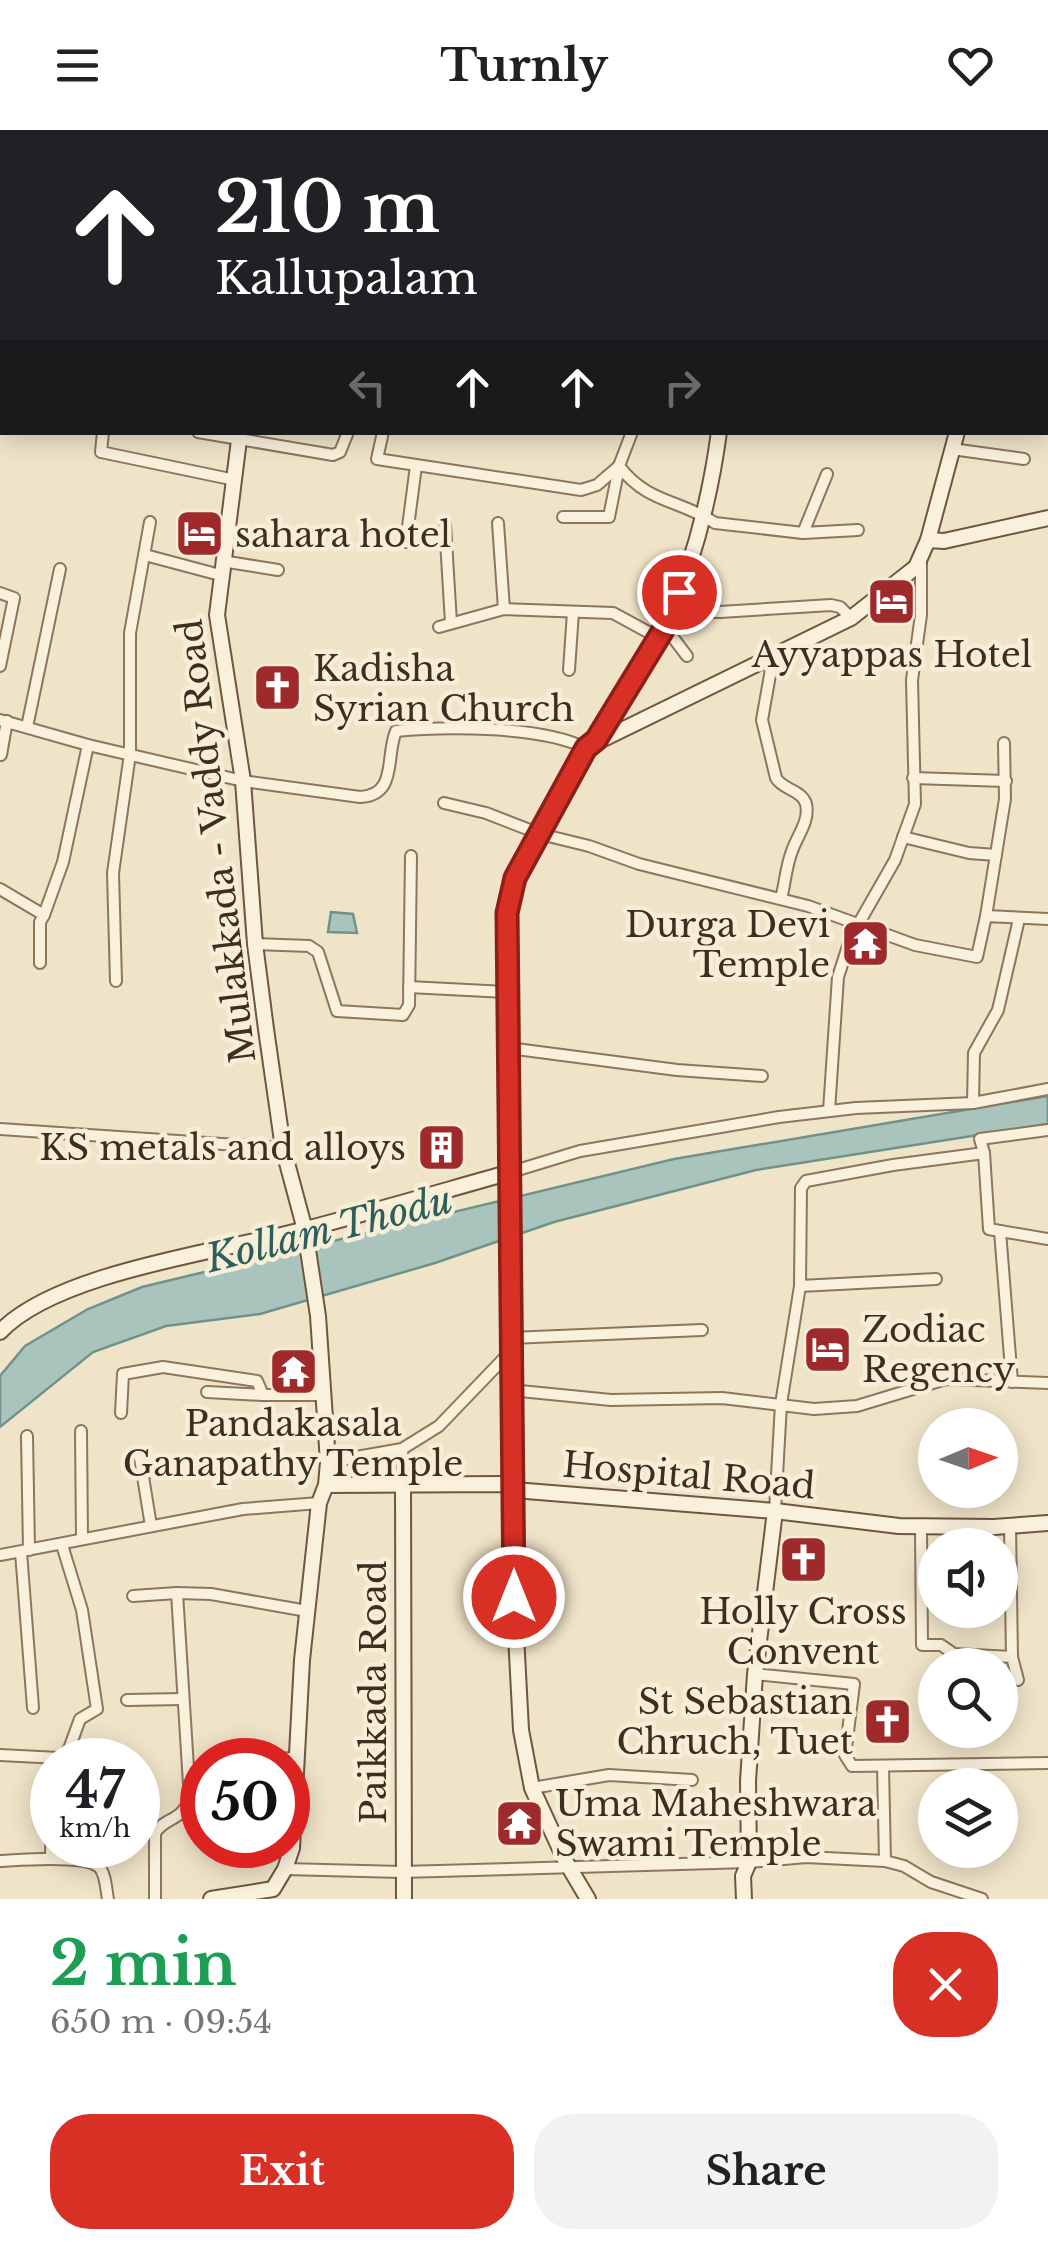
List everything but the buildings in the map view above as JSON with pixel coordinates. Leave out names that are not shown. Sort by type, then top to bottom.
[{"type":"main road","points":[[588,1899],[569,1868],[532,1788],[521,1730],[510,1390],[513,1253],[507,913],[515,878],[591,744],[662,632],[688,574],[704,516],[718,435]]},
{"type":"main road","points":[[591,744],[851,618],[916,567],[928,540],[955,435]]},
{"type":"main road","name":"Mulakkada - Vaddy Road","points":[[240,436],[221,568],[219,634],[243,782],[255,944],[283,1148],[306,1235],[318,1316],[328,1462],[306,1611],[297,1738]]},
{"type":"main road","points":[[928,540],[944,541],[1048,518]]},
{"type":"main road","points":[[0,1332],[8,1319],[54,1295],[107,1278],[306,1235],[511,1179]]},
{"type":"main road","name":"Paikkada Road","points":[[403,1484],[404,1899]]},
{"type":"main road","name":"Hospital Road","points":[[326,1485],[504,1484],[514,1490],[921,1528],[1048,1523]]},
{"type":"main road","points":[[744,1899],[743,1876],[749,1862],[748,1782],[755,1674],[775,1512]]},
{"type":"main road","points":[[211,1899],[272,1894],[285,1869]]},
{"type":"street","points":[[104,435],[101,452],[235,480]]},
{"type":"street","points":[[240,436],[334,455],[345,445],[347,435]]},
{"type":"street","points":[[382,435],[378,459],[581,490],[597,486],[619,466]]},
{"type":"street","points":[[563,517],[609,517],[619,466],[631,435]]},
{"type":"street","points":[[952,449],[1024,459]]},
{"type":"street","points":[[406,542],[416,466]]},
{"type":"street","points":[[619,466],[635,486],[715,524],[803,533],[858,530]]},
{"type":"street","points":[[803,533],[827,474]]},
{"type":"street","points":[[116,981],[114,873],[130,754],[130,633],[150,522]]},
{"type":"street","points":[[498,523],[504,610]]},
{"type":"street","points":[[445,524],[451,623]]},
{"type":"street","points":[[145,555],[221,568],[278,570]]},
{"type":"street","points":[[829,1111],[838,977],[851,937],[896,860],[915,804],[912,680],[921,615],[921,558]]},
{"type":"street","points":[[27,726],[60,569]]},
{"type":"street","points":[[0,593],[14,598],[0,666]]},
{"type":"street","points":[[671,611],[831,605],[840,607],[851,618]]},
{"type":"street","points":[[439,627],[504,610],[613,613],[662,632],[687,656]]},
{"type":"street","points":[[569,670],[573,612]]},
{"type":"street","points":[[773,658],[762,720],[776,778],[806,803],[805,819],[792,851],[781,900]]},
{"type":"street","points":[[1,754],[4,721],[243,782],[374,796],[390,770],[390,744],[396,731],[529,732],[591,744]]},
{"type":"street","points":[[444,803],[639,864],[781,900],[914,945],[977,957],[1006,781],[1004,742]]},
{"type":"street","points":[[40,963],[40,922],[62,862],[88,745]]},
{"type":"street","points":[[913,778],[1006,781]]},
{"type":"street","points":[[903,837],[969,853],[996,855]]},
{"type":"street","points":[[255,944],[309,946],[318,952],[334,1008],[341,1013],[403,1015],[409,1004],[411,856]]},
{"type":"street","points":[[0,888],[44,915]]},
{"type":"street","points":[[986,916],[1048,919]]},
{"type":"street","points":[[972,1103],[974,1053],[998,1010],[1019,919]]},
{"type":"street","points":[[409,988],[506,992]]},
{"type":"street","points":[[508,1048],[677,1070],[762,1076]]},
{"type":"street","points":[[511,1179],[580,1150],[829,1111],[972,1103],[1048,1089]]},
{"type":"street","points":[[0,1130],[283,1148]]},
{"type":"street","points":[[1048,1130],[980,1139],[989,1229],[1048,1239]]},
{"type":"street","points":[[775,1512],[781,1404],[800,1286],[801,1188],[806,1181],[893,1164],[984,1153]]},
{"type":"street","points":[[1000,1231],[1012,1382]]},
{"type":"street","points":[[800,1286],[936,1279]]},
{"type":"street","points":[[328,1462],[402,1449],[439,1426],[510,1345],[702,1330]]},
{"type":"street","points":[[121,1413],[123,1374],[162,1366],[257,1381],[263,1395]]},
{"type":"street","points":[[510,1390],[611,1400],[722,1398],[814,1410],[857,1406],[946,1379],[1048,1383]]},
{"type":"street","points":[[207,1392],[323,1395]]},
{"type":"street","points":[[81,1431],[82,1538]]},
{"type":"street","points":[[27,1436],[25,1551],[33,1708]]},
{"type":"street","points":[[402,1449],[403,1484]]},
{"type":"street","points":[[140,1458],[150,1526]]},
{"type":"street","points":[[0,1555],[243,1510],[319,1504]]},
{"type":"street","points":[[1010,1526],[1012,1648]]},
{"type":"street","points":[[62,1545],[82,1610],[96,1708],[80,1719],[73,1738]]},
{"type":"street","points":[[155,1899],[155,1833],[181,1816],[190,1800],[177,1593]]},
{"type":"street","points":[[133,1596],[211,1594],[306,1611]]},
{"type":"street","points":[[922,1628],[922,1644],[946,1648]]},
{"type":"street","points":[[755,1674],[854,1684],[845,1755],[852,1766],[1048,1763]]},
{"type":"street","points":[[128,1700],[183,1699]]},
{"type":"street","points":[[0,1755],[30,1757]]},
{"type":"street","points":[[883,1766],[884,1861]]},
{"type":"street","points":[[532,1788],[609,1775],[692,1780]]},
{"type":"street","points":[[285,1869],[402,1872],[806,1857],[884,1861],[982,1899]]},
{"type":"street","points":[[0,1861],[30,1860]]},
{"type":"street","points":[[99,1868],[108,1899]]},
{"type":"water","points":[[331,912],[353,914],[357,933],[328,932]]},
{"type":"water","points":[[1048,1096],[1048,1124],[756,1170],[554,1222],[435,1263],[260,1314],[166,1326],[93,1352],[0,1427],[0,1376],[25,1346],[88,1309],[142,1287],[674,1159]]},
{"type":"place","name":"sahara hotel","points":[[200,534]]},
{"type":"place","name":"Ayyappas Hotel","points":[[892,602]]},
{"type":"place","name":"Kadisha Syrian Church","points":[[278,688]]},
{"type":"place","name":"Durga Devi Temple","points":[[865,944]]},
{"type":"place","name":"KS metals and alloys","points":[[441,1147]]},
{"type":"place","name":"Zodiac Regency","points":[[827,1349]]},
{"type":"place","name":"Pandakasala Ganapathy Temple","points":[[293,1371]]},
{"type":"place","name":"Holly Cross Convent","points":[[803,1559]]},
{"type":"place","name":"St Sebastian Chruch, Tuet","points":[[888,1721]]},
{"type":"place","name":"Uma Maheshwara Swami Temple","points":[[520,1823]]},
{"type":"route","points":[[514,1597],[507,913],[515,878],[586,748],[596,740],[665,627],[679,592]]},
{"type":"water label","name":"Kollam Thodu","points":[[329,1229]]}]
